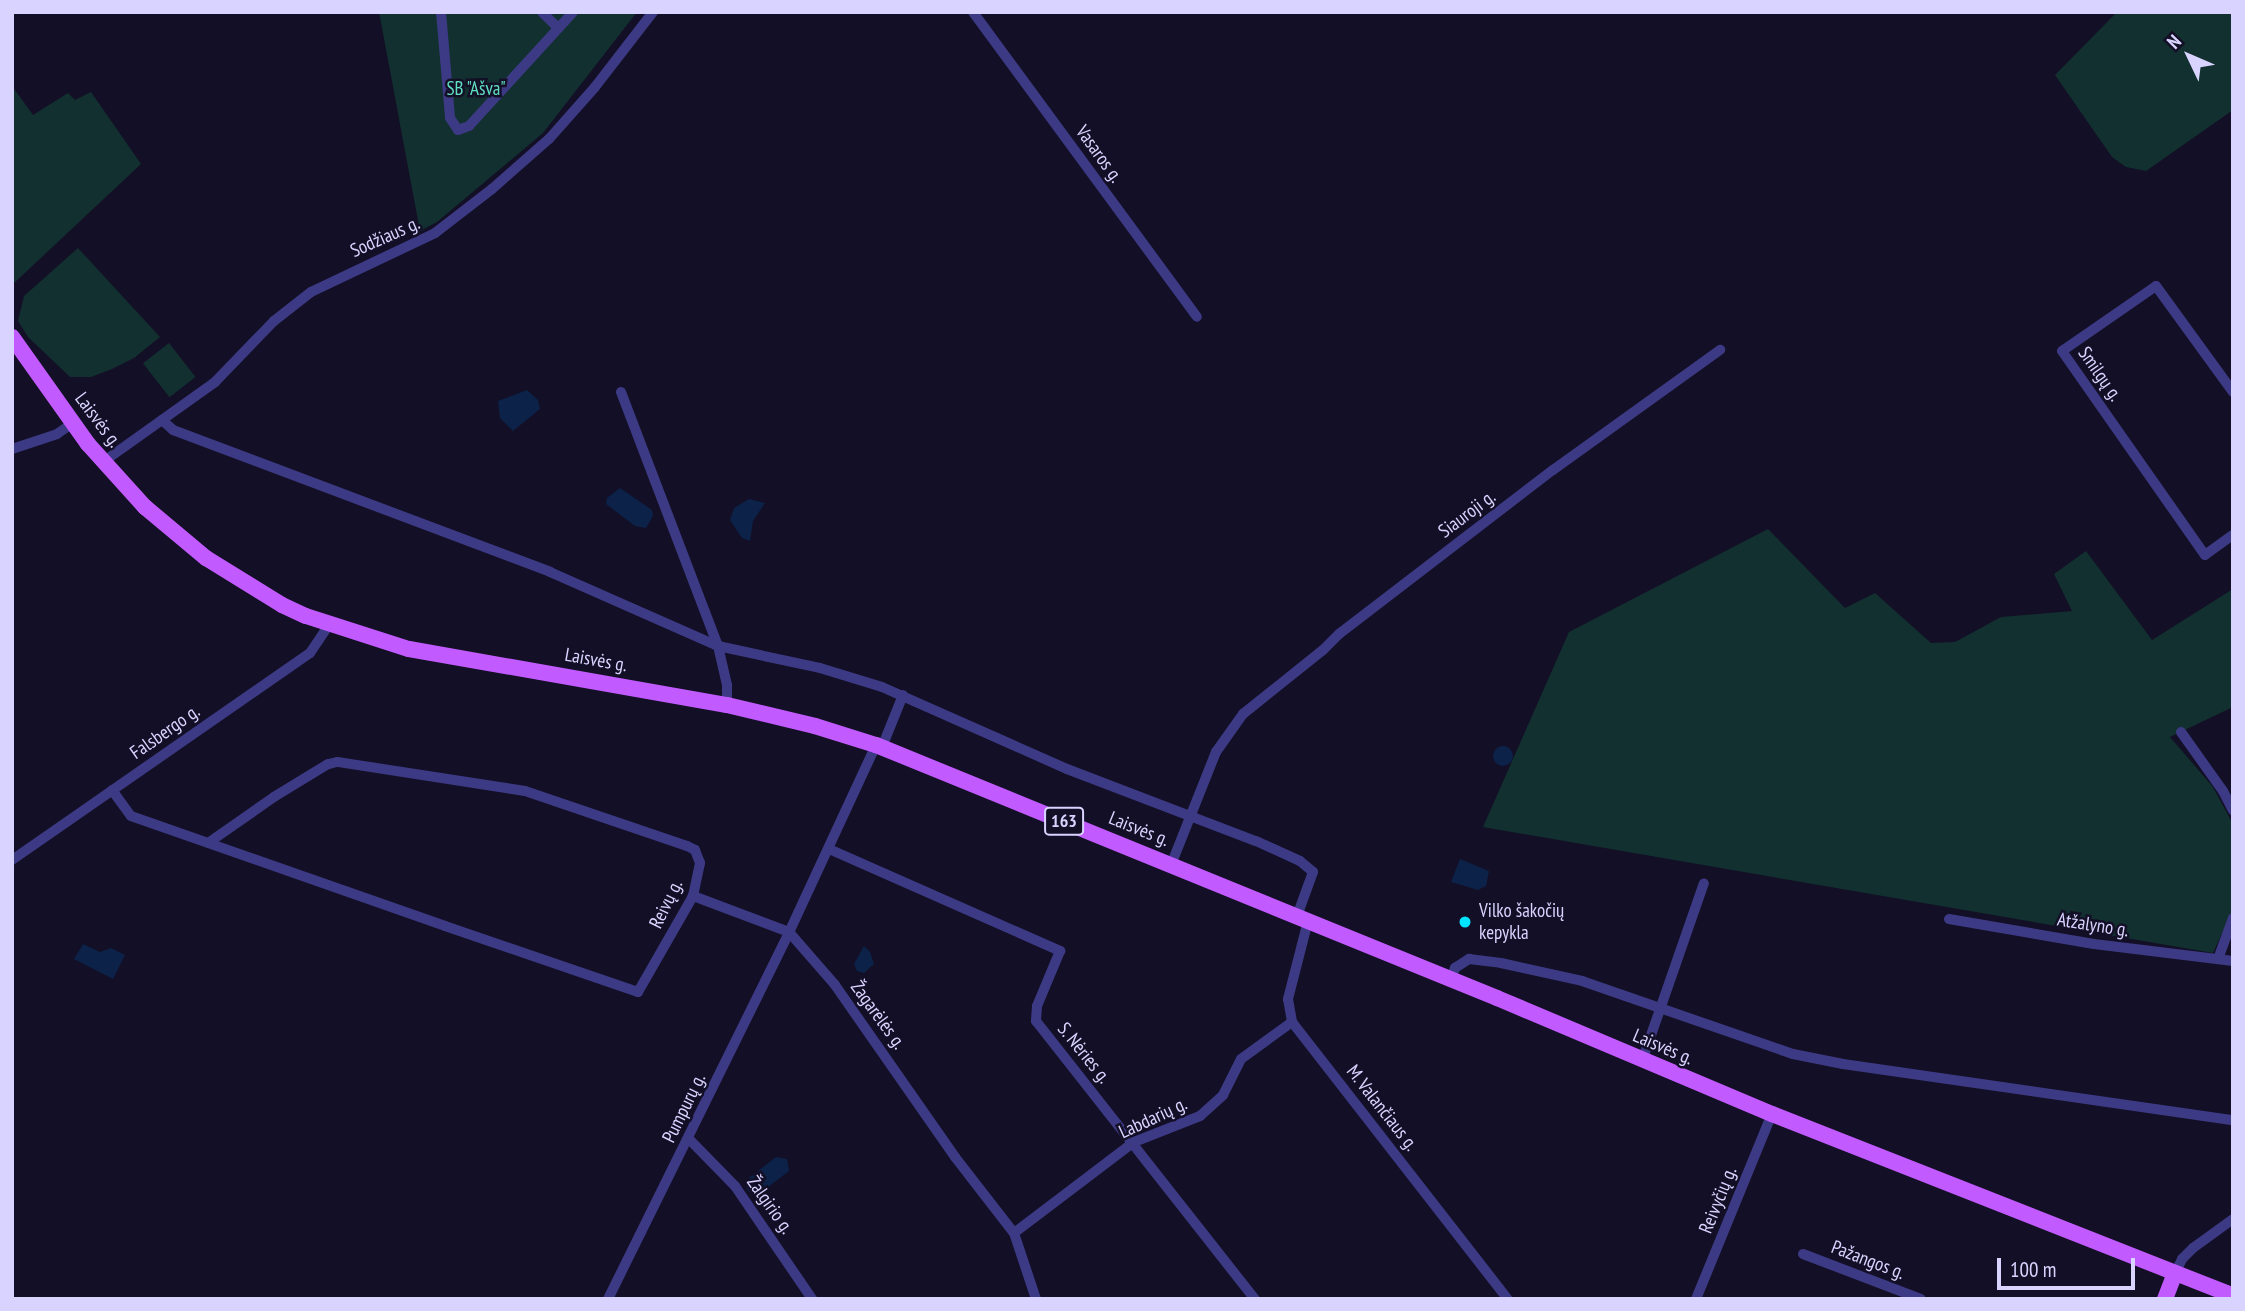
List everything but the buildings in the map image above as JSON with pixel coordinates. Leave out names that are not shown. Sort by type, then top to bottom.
[{"type":"main road","name":"Laisvės g.","points":[[12,337],[103,462],[145,507],[206,558],[282,605],[329,625],[442,655],[727,705],[815,726],[879,746],[1302,918],[1772,1114],[2233,1296]]},
{"type":"main road","points":[[2165,1299],[2175,1273]]},
{"type":"street","points":[[441,12],[450,118],[458,130],[469,126],[573,12]]},
{"type":"street","points":[[542,12],[558,27]]},
{"type":"street","name":"Vasaros g.","points":[[973,12],[1197,317]]},
{"type":"street","name":"Sodžiaus g.","points":[[103,462],[215,382],[274,321],[311,292],[435,233],[492,189],[550,139],[649,14]]},
{"type":"street","name":"Smilgų g.","points":[[2233,392],[2155,286],[2062,351],[2205,555],[2233,535]]},
{"type":"street","name":"Siauroji g.","points":[[1171,865],[1216,752],[1243,714],[1339,634],[1510,503],[1720,350]]},
{"type":"street","points":[[621,392],[718,646],[727,684],[727,705]]},
{"type":"street","points":[[162,420],[173,430],[550,572],[718,646],[820,668],[903,695],[1067,769],[1255,841],[1310,868],[1313,878],[1302,918],[1288,999],[1292,1022]]},
{"type":"street","points":[[12,449],[57,434],[73,423]]},
{"type":"street","name":"Falsbergo g.","points":[[12,860],[310,653],[329,625]]},
{"type":"street","points":[[693,896],[789,932],[903,695]]},
{"type":"street","points":[[2181,732],[2223,791],[2233,811]]},
{"type":"street","name":"Reivų g.","points":[[112,790],[131,816],[208,843],[638,992],[693,896],[699,857],[687,846],[525,791],[337,762],[328,764],[274,797],[208,843]]},
{"type":"street","name":"S. Nėries g.","points":[[829,849],[1060,951],[1037,1006],[1036,1021],[1255,1299]]},
{"type":"street","points":[[1642,1061],[1662,1010],[1704,883]]},
{"type":"street","points":[[2218,960],[2233,918]]},
{"type":"street","name":"Atžalyno g.","points":[[1949,919],[2094,944],[2233,961]]},
{"type":"street","name":"Pumpurų g.","points":[[608,1299],[789,932]]},
{"type":"street","name":"Žagarėlės g.","points":[[789,932],[852,1007],[955,1157],[1014,1233],[1036,1299]]},
{"type":"street","points":[[1451,980],[1461,963],[1478,959],[1582,981],[1772,1048],[1843,1064],[2233,1120]]},
{"type":"street","name":"Labdarių g.","points":[[1014,1233],[1134,1143],[1200,1116],[1223,1095],[1241,1059],[1292,1022]]},
{"type":"street","name":"M. Valančiaus g.","points":[[1292,1022],[1508,1299]]},
{"type":"street","name":"Reivyčių g.","points":[[1696,1299],[1772,1114]]},
{"type":"street","name":"Žalgirio g.","points":[[689,1139],[735,1185],[812,1299]]},
{"type":"street","points":[[2175,1273],[2182,1259],[2193,1248],[2233,1219]]},
{"type":"street","name":"Pažangos g.","points":[[1803,1254],[1921,1299]]},
{"type":"green space","name":"SB \"Ašva\"","points":[[379,12],[637,12],[543,133],[437,222],[420,231]]},
{"type":"green space","points":[[2117,12],[2233,12],[2233,110],[2146,171],[2126,167],[2112,157],[2055,75]]},
{"type":"green space","points":[[12,86],[33,115],[68,93],[75,100],[91,92],[141,164],[12,285]]},
{"type":"green space","points":[[78,248],[160,337],[134,358],[91,377],[70,377],[28,337],[18,321],[24,296]]},
{"type":"green space","points":[[169,343],[195,377],[169,397],[143,363]]},
{"type":"green space","points":[[1768,529],[1845,608],[1875,593],[1931,643],[1955,642],[2001,617],[2072,611],[2054,574],[2086,551],[2152,640],[2233,589],[2233,707],[2170,737],[2213,787],[2233,824],[2233,924],[2224,929],[2213,953],[1483,827],[1569,632]]},
{"type":"water","points":[[527,390],[538,400],[540,409],[513,431],[500,418],[498,401]]},
{"type":"water","points":[[620,488],[652,510],[653,516],[646,528],[635,526],[606,504],[607,498]]},
{"type":"water","points":[[749,499],[765,503],[753,521],[750,541],[742,538],[730,520],[734,508]]},
{"type":"water","points":[[1503,746],[1510,749],[1513,756],[1510,763],[1503,766],[1496,763],[1493,756],[1496,749]]},
{"type":"water","points":[[1460,859],[1489,871],[1486,886],[1478,890],[1451,882]]},
{"type":"water","points":[[83,944],[100,952],[111,948],[125,955],[113,979],[74,959]]},
{"type":"water","points":[[864,946],[870,952],[874,964],[864,973],[857,971],[854,964]]},
{"type":"water","points":[[776,1157],[787,1159],[789,1171],[759,1194],[749,1192],[746,1187],[749,1178]]},
{"type":"place","name":"Vilko šakočių kepykla","points":[[1465,922]]}]
